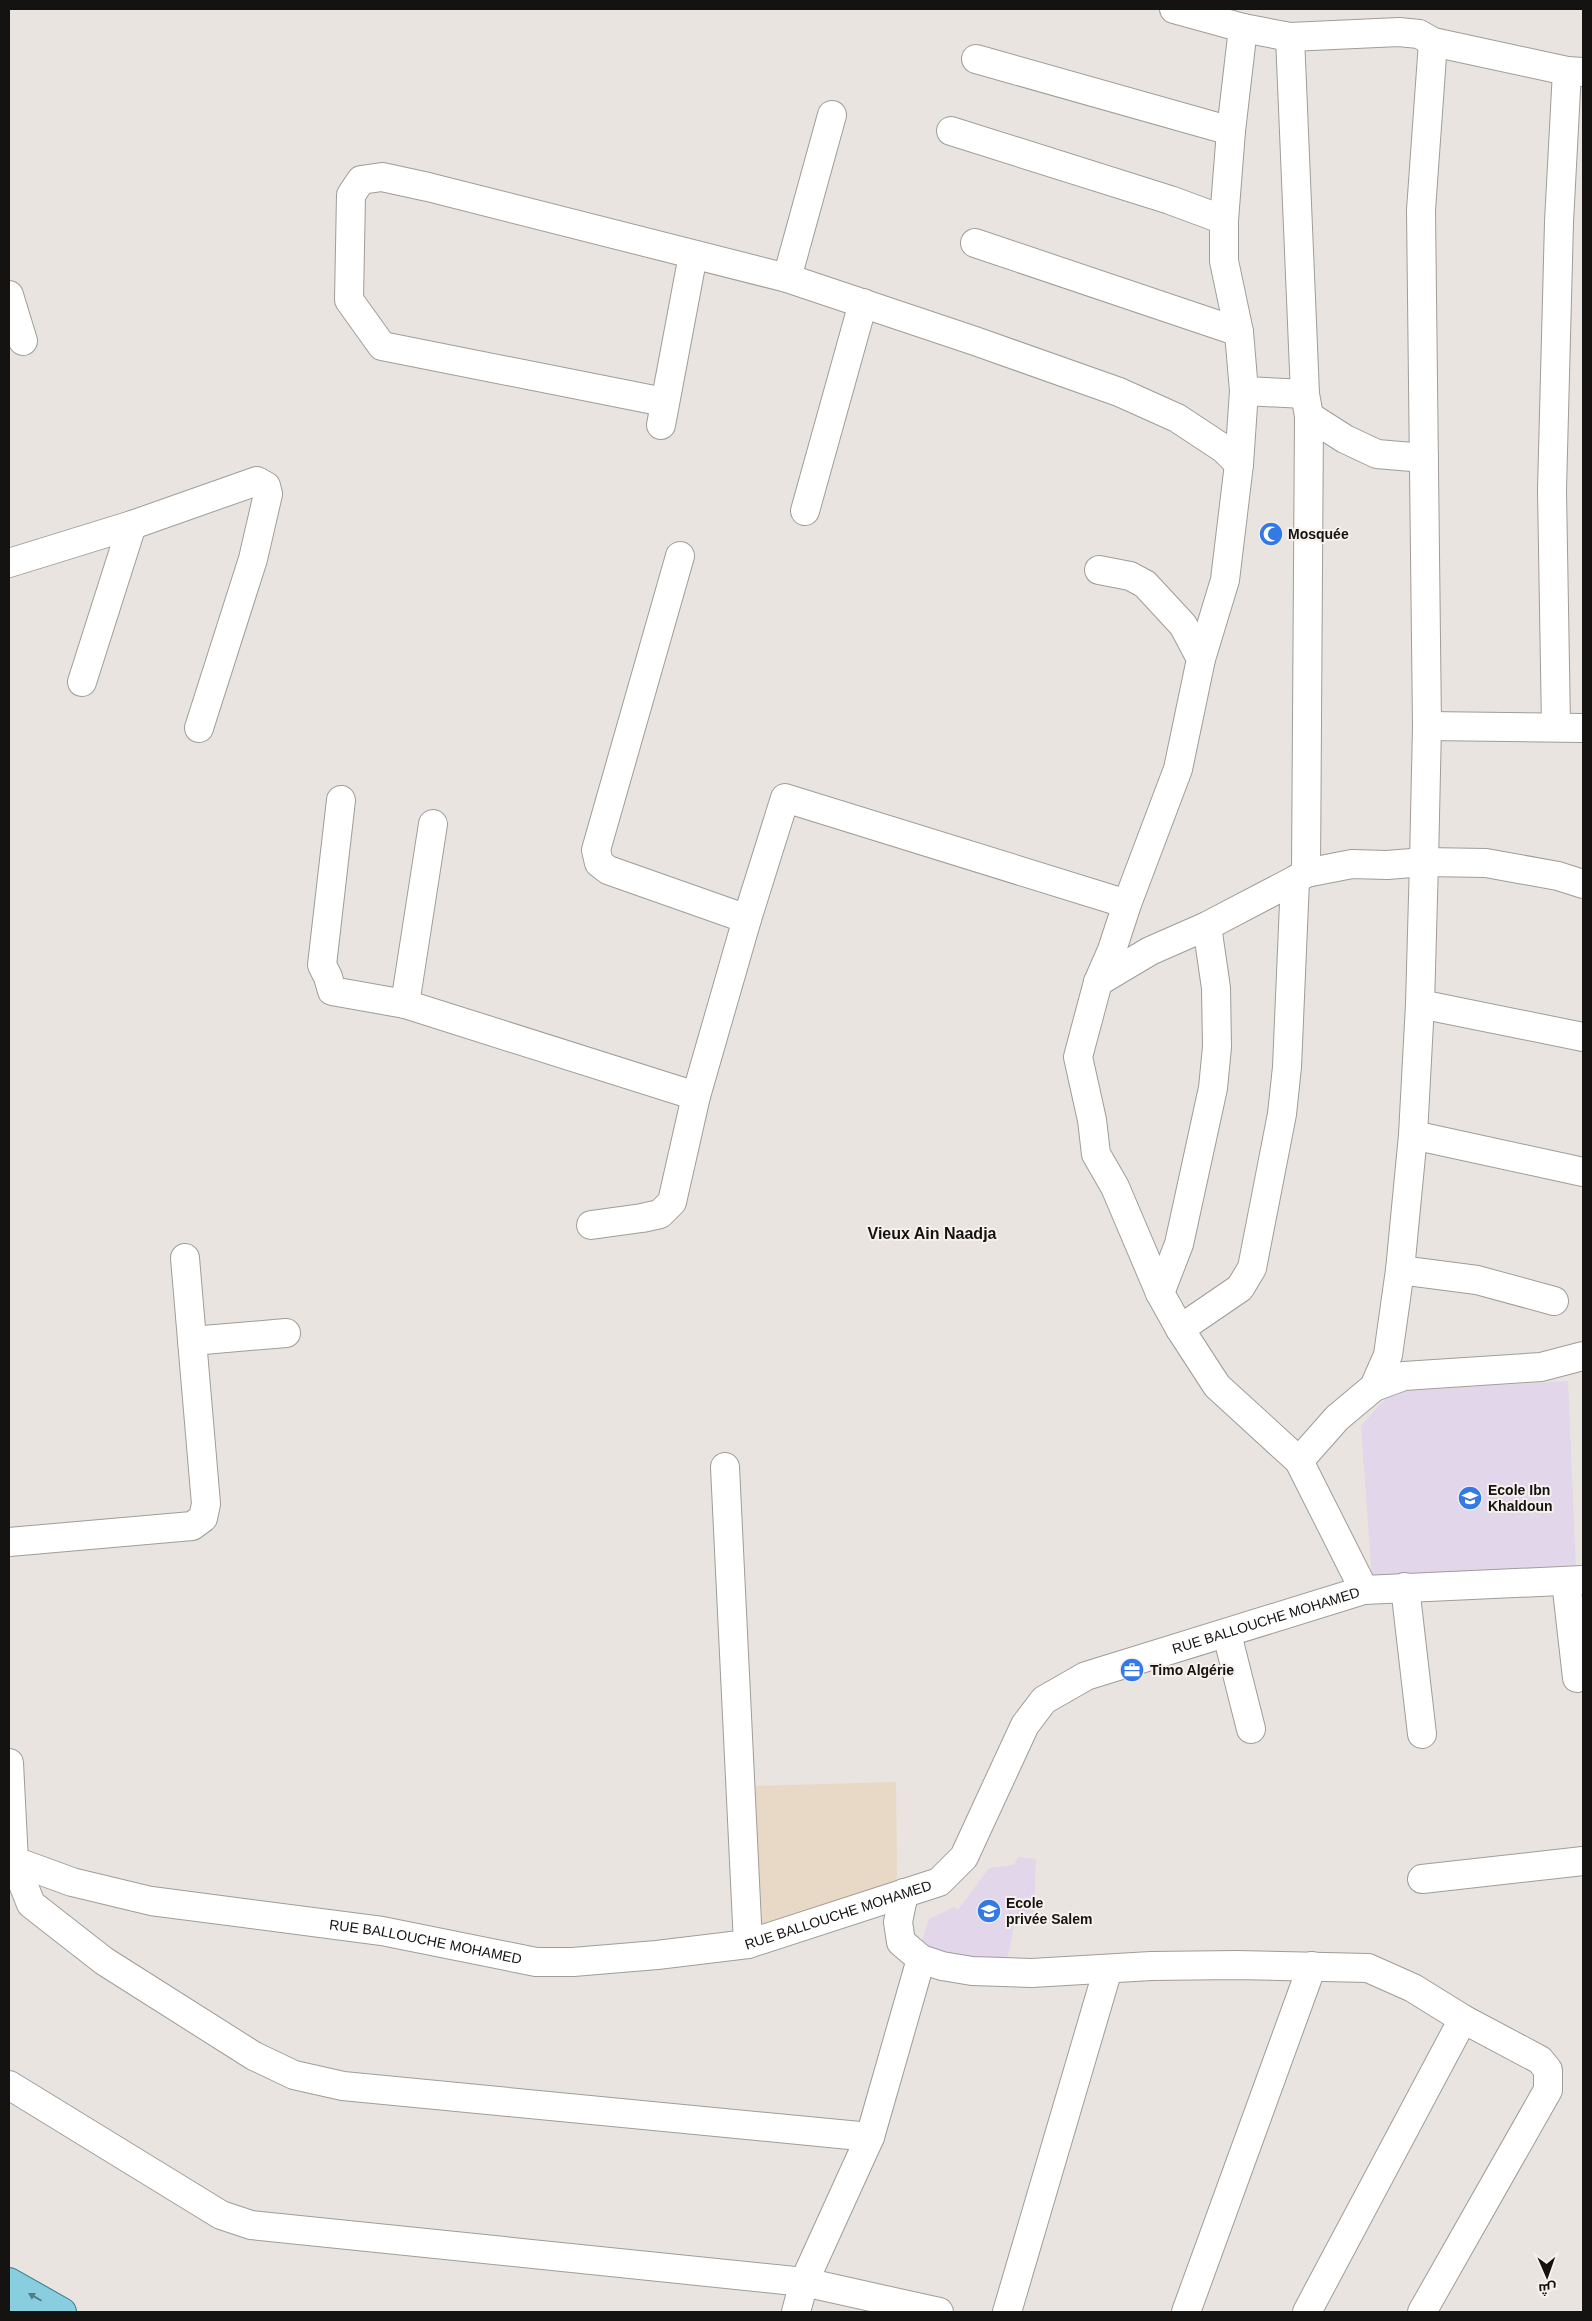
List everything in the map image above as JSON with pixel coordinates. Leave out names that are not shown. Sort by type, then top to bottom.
[{"type":"main road","points":[[9,2282],[62,2312]]},
{"type":"main road","points":[[9,2307],[18,2312]]},
{"type":"street","points":[[1174,9],[1243,28],[1290,37],[1399,32],[1420,34],[1433,42],[1575,72],[1571,222],[1552,490],[1556,726]]},
{"type":"street","points":[[1243,28],[1231,131],[1224,220],[1224,261],[1239,332],[1244,391],[1239,464],[1225,580],[1201,659],[1178,769],[1127,904],[1112,950],[1098,982],[1078,1057],[1092,1120],[1096,1154],[1115,1187],[1160,1293],[1180,1329],[1217,1386],[1299,1461],[1364,1590]]},
{"type":"street","points":[[1180,1329],[1240,1288],[1252,1268],[1282,1114],[1287,1067],[1301,877],[1307,405],[1290,37]]},
{"type":"street","points":[[1374,1386],[1388,1355],[1400,1270],[1413,1135],[1420,1004],[1427,726],[1421,210],[1433,42]]},
{"type":"street","points":[[976,59],[1231,131]]},
{"type":"street","points":[[786,278],[832,115]]},
{"type":"street","points":[[951,131],[1170,200],[1224,220]]},
{"type":"street","points":[[693,255],[663,413],[382,346],[349,300],[351,194],[361,180],[382,177],[786,278],[975,340],[1119,392],[1177,418],[1224,449],[1239,464]]},
{"type":"street","points":[[975,243],[1239,332]]},
{"type":"street","points":[[9,295],[23,341]]},
{"type":"street","points":[[805,511],[863,303]]},
{"type":"street","points":[[1244,391],[1307,405],[1345,439],[1376,454],[1424,458]]},
{"type":"street","points":[[9,563],[132,525],[257,480],[266,486],[268,494],[253,558],[199,728]]},
{"type":"street","points":[[82,682],[132,525]]},
{"type":"street","points":[[680,556],[660,635],[596,850],[598,863],[608,870],[747,919]]},
{"type":"street","points":[[1099,570],[1130,576],[1145,584],[1183,625],[1201,659]]},
{"type":"street","points":[[1427,726],[1556,726],[1583,728]]},
{"type":"street","points":[[591,1225],[660,1214],[672,1202],[696,1096],[747,919],[785,798],[1127,904]]},
{"type":"street","points":[[341,800],[322,966],[332,991],[405,1004],[696,1096]]},
{"type":"street","points":[[405,1004],[433,824]]},
{"type":"street","points":[[1098,982],[1150,951],[1207,926],[1301,877],[1352,864],[1387,865],[1424,862],[1486,864],[1558,876],[1583,884]]},
{"type":"street","points":[[1160,1293],[1178,1244],[1213,1088],[1217,1047],[1216,988],[1207,926]]},
{"type":"street","points":[[1420,1004],[1583,1037]]},
{"type":"street","points":[[1413,1135],[1583,1172]]},
{"type":"street","points":[[9,1542],[192,1526],[203,1518],[206,1504],[185,1258]]},
{"type":"street","points":[[1400,1270],[1477,1280],[1554,1300]]},
{"type":"street","points":[[192,1341],[286,1333]]},
{"type":"street","points":[[1299,1461],[1338,1418],[1374,1386],[1404,1376],[1541,1367],[1583,1356]]},
{"type":"street","points":[[725,1467],[748,1944]]},
{"type":"street","points":[[1575,1581],[1577,1678]]},
{"type":"street","name":"RUE BALLOUCHE MOHAMED","points":[[11,1860],[72,1882],[152,1901],[391,1932],[536,1962],[573,1962],[657,1955],[748,1944],[939,1882],[964,1857],[1024,1726],[1044,1700],[1086,1676],[1227,1634],[1364,1590],[1575,1581]]},
{"type":"street","points":[[1405,1587],[1422,1734]]},
{"type":"street","points":[[1227,1634],[1251,1728]]},
{"type":"street","points":[[9,1763],[11,1860],[31,1904],[104,1961],[254,2056],[294,2075],[343,2086],[870,2136]]},
{"type":"street","points":[[1422,1879],[1583,1861]]},
{"type":"street","points":[[904,1893],[898,1922],[901,1942],[921,1959],[942,1966],[972,1971],[1032,1973],[1151,1966],[1368,1968],[1413,1988],[1463,2019],[1540,2060],[1548,2070],[1548,2090],[1422,2312]]},
{"type":"street","points":[[796,2312],[804,2282],[870,2136],[921,1959]]},
{"type":"street","points":[[1186,2312],[1312,1966]]},
{"type":"street","points":[[1007,2312],[1108,1968]]},
{"type":"street","points":[[1306,2312],[1463,2019]]},
{"type":"street","points":[[9,2085],[221,2215],[251,2225],[804,2282],[939,2312]]},
{"type":"shaded area","name":"Ecole Ibn Khaldoun","points":[[1568,1381],[1576,1570],[1372,1580],[1361,1426],[1391,1392]]},
{"type":"shaded area","points":[[896,1782],[897,1882],[779,1927],[758,1923],[755,1786]]},
{"type":"shaded area","name":"Ecole privée Salem","points":[[1018,1857],[1036,1859],[1034,1912],[1016,1917],[1006,1965],[944,1954],[923,1947],[921,1943],[929,1919],[954,1907],[958,1910],[989,1868],[1014,1865]]},
{"type":"place","name":"Mosquée","points":[[1271,534]]},
{"type":"place","name":"Ecole Ibn Khaldoun","points":[[1470,1498]]},
{"type":"place","name":"Timo Algérie","points":[[1132,1670]]},
{"type":"place","name":"Ecole privée Salem","points":[[989,1911]]},
{"type":"district","name":"Vieux Ain Naadja","points":[[932,1233]]}]
